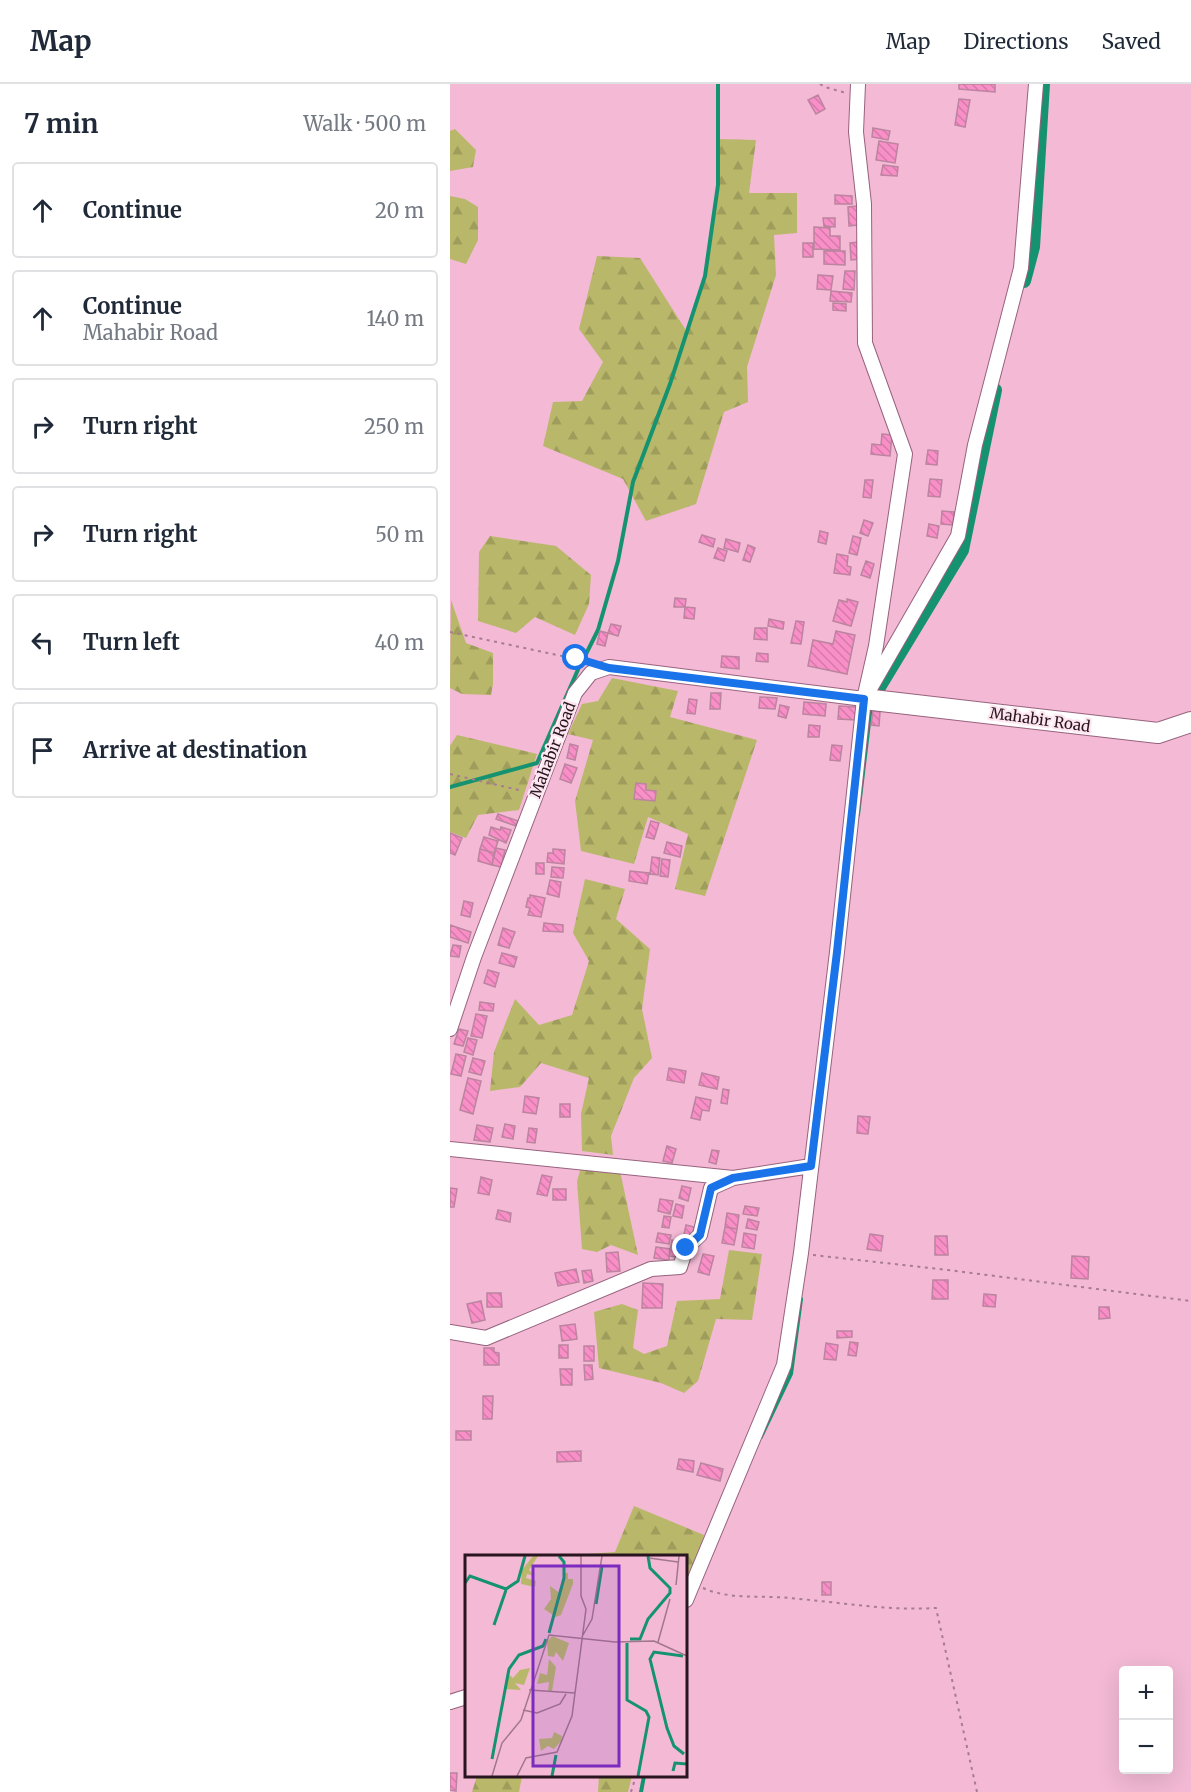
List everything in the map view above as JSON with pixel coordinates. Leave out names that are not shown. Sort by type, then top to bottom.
[{"type":"street","points":[[864,699],[958,536],[975,445],[1021,268],[1036,84]]},
{"type":"street","points":[[687,1597],[784,1365],[801,1253],[864,699],[876,646],[905,454],[864,343],[864,204],[856,132],[858,90]]},
{"type":"street","name":"Mahabir Road","points":[[450,1029],[474,957],[575,693],[591,673],[609,668],[1158,733],[1191,722]]},
{"type":"street","points":[[450,1149],[733,1178],[811,1166]]},
{"type":"street","points":[[450,1332],[486,1338],[651,1269],[680,1267],[686,1248],[700,1235],[711,1188],[733,1178]]},
{"type":"street","points":[[450,1702],[465,1696]]},
{"type":"path","points":[[820,84],[825,87],[858,90]]},
{"type":"path","points":[[450,632],[576,658],[609,668]]},
{"type":"path","points":[[450,774],[536,795]]},
{"type":"path","points":[[801,1253],[1191,1302]]},
{"type":"path","points":[[692,1584],[716,1594],[789,1598],[902,1610],[936,1608],[977,1792]]},
{"type":"path","points":[[631,1792],[636,1777]]},
{"type":"green space","points":[[455,129],[476,150],[473,167],[450,171],[450,131]]},
{"type":"green space","points":[[718,139],[756,140],[749,193],[797,193],[797,233],[774,235],[776,275],[747,367],[748,402],[724,412],[696,504],[646,521],[623,479],[543,446],[553,402],[582,401],[603,362],[579,329],[597,256],[640,258],[687,332],[705,276],[718,185]]},
{"type":"green space","points":[[450,196],[465,199],[478,207],[478,240],[466,264],[450,259]]},
{"type":"green space","points":[[490,536],[556,546],[591,575],[589,604],[575,635],[535,617],[516,633],[478,621],[479,552]]},
{"type":"green space","points":[[451,600],[466,643],[493,653],[491,695],[462,694],[450,688]]},
{"type":"green space","points":[[612,678],[678,691],[670,717],[757,740],[705,896],[675,889],[688,834],[648,817],[634,864],[581,851],[575,801],[593,740],[568,734],[582,704],[598,701]]},
{"type":"green space","points":[[457,735],[537,754],[519,810],[478,815],[466,838],[450,832],[450,746]]},
{"type":"green space","points":[[585,879],[625,889],[616,919],[650,949],[642,1009],[652,1058],[634,1078],[611,1136],[613,1155],[582,1151],[581,1114],[589,1078],[541,1063],[520,1087],[490,1091],[494,1052],[515,999],[539,1025],[572,1015],[589,961],[573,933]]},
{"type":"green space","points":[[582,1164],[620,1171],[638,1255],[611,1245],[597,1252],[582,1249],[577,1181]]},
{"type":"green space","points":[[729,1250],[762,1254],[752,1320],[716,1319],[698,1381],[684,1393],[661,1383],[599,1368],[594,1312],[622,1304],[638,1310],[633,1348],[644,1354],[667,1346],[677,1301],[720,1299]]},
{"type":"green space","points":[[634,1506],[704,1535],[692,1584],[687,1588],[687,1555],[571,1555],[615,1552]]},
{"type":"green space","points":[[477,1777],[522,1777],[519,1792],[472,1792]]},
{"type":"green space","points":[[599,1777],[632,1777],[628,1792],[598,1792]]},
{"type":"building","points":[[959,84],[995,84],[995,92],[959,89]]},
{"type":"building","points":[[818,95],[825,109],[816,114],[808,100]]},
{"type":"building","points":[[959,99],[970,100],[965,127],[955,125]]},
{"type":"building","points":[[873,128],[890,131],[888,140],[872,137]]},
{"type":"building","points":[[879,141],[898,144],[895,163],[876,160]]},
{"type":"building","points":[[883,165],[898,167],[897,176],[881,175]]},
{"type":"building","points":[[835,195],[852,196],[852,204],[835,204]]},
{"type":"building","points":[[857,206],[858,225],[849,226],[848,207]]},
{"type":"building","points":[[823,218],[835,218],[835,227],[824,226]]},
{"type":"building","points":[[814,227],[830,228],[830,236],[840,236],[840,250],[814,249]]},
{"type":"building","points":[[859,242],[860,259],[851,260],[850,243]]},
{"type":"building","points":[[803,243],[813,243],[813,257],[803,257]]},
{"type":"building","points":[[824,251],[845,251],[845,265],[824,264]]},
{"type":"building","points":[[845,271],[855,271],[854,290],[843,289]]},
{"type":"building","points":[[818,275],[833,276],[831,290],[817,289]]},
{"type":"building","points":[[831,291],[852,293],[851,302],[830,301]]},
{"type":"building","points":[[833,303],[846,304],[846,311],[833,310]]},
{"type":"building","points":[[882,434],[892,435],[890,456],[871,454],[872,444],[881,445]]},
{"type":"building","points":[[928,450],[938,451],[937,465],[926,464]]},
{"type":"building","points":[[930,479],[942,480],[940,497],[928,496]]},
{"type":"building","points":[[865,480],[873,480],[871,498],[863,497]]},
{"type":"building","points":[[942,511],[954,512],[953,525],[941,524]]},
{"type":"building","points":[[864,520],[873,523],[868,536],[860,533]]},
{"type":"building","points":[[929,524],[939,526],[937,538],[927,536]]},
{"type":"building","points":[[820,531],[828,533],[826,544],[818,542]]},
{"type":"building","points":[[702,535],[715,539],[713,547],[699,542]]},
{"type":"building","points":[[853,536],[861,538],[857,555],[849,553]]},
{"type":"building","points":[[726,539],[740,543],[738,552],[724,548]]},
{"type":"building","points":[[748,545],[755,548],[750,562],[743,560]]},
{"type":"building","points":[[718,548],[727,551],[724,561],[714,558]]},
{"type":"building","points":[[837,554],[848,556],[847,566],[851,567],[850,575],[834,573]]},
{"type":"building","points":[[866,561],[874,564],[870,578],[861,575]]},
{"type":"building","points":[[675,598],[686,599],[685,607],[674,607]]},
{"type":"building","points":[[847,599],[858,602],[851,626],[833,621],[839,600],[847,602]]},
{"type":"building","points":[[685,607],[695,608],[694,619],[684,618]]},
{"type":"building","points":[[769,619],[784,622],[783,629],[768,626]]},
{"type":"building","points":[[796,621],[804,622],[801,644],[791,643]]},
{"type":"building","points":[[611,624],[621,626],[618,636],[608,633]]},
{"type":"building","points":[[755,628],[767,628],[767,640],[754,639]]},
{"type":"building","points":[[600,631],[608,633],[605,646],[597,644]]},
{"type":"building","points":[[836,631],[855,635],[847,674],[808,666],[813,640],[833,644]]},
{"type":"building","points":[[757,653],[768,654],[768,662],[756,661]]},
{"type":"building","points":[[722,656],[739,657],[739,669],[721,667]]},
{"type":"building","points":[[711,693],[721,693],[720,709],[710,709]]},
{"type":"building","points":[[760,697],[777,698],[775,709],[759,708]]},
{"type":"building","points":[[689,699],[697,700],[695,714],[687,713]]},
{"type":"building","points":[[804,702],[826,704],[825,716],[803,714]]},
{"type":"building","points":[[780,705],[789,707],[786,718],[778,716]]},
{"type":"building","points":[[839,706],[857,707],[856,720],[838,719]]},
{"type":"building","points":[[873,711],[880,712],[879,726],[871,725]]},
{"type":"building","points":[[809,725],[820,726],[819,737],[808,737]]},
{"type":"building","points":[[570,744],[578,746],[575,760],[567,758]]},
{"type":"building","points":[[832,745],[842,746],[840,761],[830,760]]},
{"type":"building","points":[[565,764],[577,768],[571,783],[560,779]]},
{"type":"building","points":[[636,783],[646,784],[646,790],[656,791],[655,801],[634,799]]},
{"type":"building","points":[[498,814],[518,821],[516,826],[496,819]]},
{"type":"building","points":[[651,821],[659,823],[654,839],[646,837]]},
{"type":"building","points":[[491,827],[511,830],[506,843],[489,835]]},
{"type":"building","points":[[450,833],[462,838],[455,855],[450,853]]},
{"type":"building","points":[[484,837],[498,841],[494,853],[480,849]]},
{"type":"building","points":[[667,842],[682,846],[680,857],[664,853]]},
{"type":"building","points":[[496,848],[505,850],[501,867],[492,865]]},
{"type":"building","points":[[480,849],[494,853],[492,865],[478,861]]},
{"type":"building","points":[[553,849],[565,850],[564,864],[547,862],[548,853],[553,853]]},
{"type":"building","points":[[652,857],[660,858],[658,875],[650,874]]},
{"type":"building","points":[[662,859],[670,860],[668,877],[660,876]]},
{"type":"building","points":[[536,863],[544,863],[544,874],[536,874]]},
{"type":"building","points":[[552,867],[564,868],[563,878],[551,877]]},
{"type":"building","points":[[630,871],[649,873],[647,884],[629,881]]},
{"type":"building","points":[[550,880],[561,882],[559,897],[547,894]]},
{"type":"building","points":[[530,895],[545,898],[541,917],[528,915],[530,908],[526,907]]},
{"type":"building","points":[[464,901],[473,903],[470,917],[461,915]]},
{"type":"building","points":[[544,923],[563,925],[563,932],[543,931]]},
{"type":"building","points":[[450,925],[471,932],[468,943],[450,937]]},
{"type":"building","points":[[503,928],[515,932],[509,948],[498,945]]},
{"type":"building","points":[[453,945],[461,946],[459,957],[450,956]]},
{"type":"building","points":[[502,953],[517,957],[514,967],[499,963]]},
{"type":"building","points":[[488,970],[499,973],[495,987],[484,983]]},
{"type":"building","points":[[480,1002],[494,1004],[493,1011],[479,1010]]},
{"type":"building","points":[[476,1014],[487,1016],[482,1038],[471,1036]]},
{"type":"building","points":[[459,1029],[468,1031],[463,1046],[454,1044]]},
{"type":"building","points":[[468,1038],[477,1040],[473,1055],[464,1052]]},
{"type":"building","points":[[456,1054],[466,1056],[461,1076],[451,1074]]},
{"type":"building","points":[[473,1058],[485,1061],[481,1075],[469,1072]]},
{"type":"building","points":[[669,1068],[686,1071],[684,1083],[667,1080]]},
{"type":"building","points":[[702,1073],[719,1077],[717,1089],[699,1085]]},
{"type":"building","points":[[468,1078],[481,1081],[473,1114],[460,1110]]},
{"type":"building","points":[[723,1089],[729,1090],[727,1104],[721,1103]]},
{"type":"building","points":[[525,1096],[539,1098],[536,1114],[523,1112]]},
{"type":"building","points":[[696,1097],[711,1100],[709,1111],[702,1110],[700,1120],[691,1118]]},
{"type":"building","points":[[560,1104],[570,1104],[570,1117],[560,1117]]},
{"type":"building","points":[[858,1116],[870,1117],[868,1134],[857,1133]]},
{"type":"building","points":[[505,1124],[515,1126],[513,1139],[502,1137]]},
{"type":"building","points":[[477,1125],[493,1128],[490,1142],[474,1140]]},
{"type":"building","points":[[529,1128],[537,1129],[535,1143],[527,1142]]},
{"type":"building","points":[[667,1146],[676,1149],[672,1163],[663,1161]]},
{"type":"building","points":[[712,1150],[719,1151],[716,1164],[709,1162]]},
{"type":"building","points":[[542,1175],[552,1177],[547,1196],[537,1194]]},
{"type":"building","points":[[481,1177],[492,1180],[489,1195],[478,1193]]},
{"type":"building","points":[[682,1186],[691,1188],[688,1201],[679,1198]]},
{"type":"building","points":[[450,1188],[457,1189],[454,1207],[450,1207]]},
{"type":"building","points":[[553,1189],[566,1189],[566,1200],[553,1200]]},
{"type":"building","points":[[660,1199],[673,1201],[670,1214],[658,1211]]},
{"type":"building","points":[[676,1204],[684,1206],[682,1218],[673,1216]]},
{"type":"building","points":[[745,1206],[759,1208],[757,1216],[743,1214]]},
{"type":"building","points":[[498,1210],[511,1213],[510,1222],[496,1219]]},
{"type":"building","points":[[727,1213],[739,1215],[737,1229],[725,1227]]},
{"type":"building","points":[[664,1216],[671,1217],[669,1228],[662,1227]]},
{"type":"building","points":[[748,1219],[759,1222],[757,1230],[746,1228]]},
{"type":"building","points":[[686,1225],[694,1227],[691,1241],[683,1239]]},
{"type":"building","points":[[725,1227],[737,1229],[734,1245],[722,1243]]},
{"type":"building","points":[[658,1233],[671,1235],[669,1244],[656,1242]]},
{"type":"building","points":[[744,1233],[756,1235],[754,1249],[742,1247]]},
{"type":"building","points":[[870,1234],[883,1236],[881,1251],[867,1249]]},
{"type":"building","points":[[935,1236],[947,1236],[948,1255],[935,1255]]},
{"type":"building","points":[[672,1240],[679,1242],[676,1257],[669,1256]]},
{"type":"building","points":[[656,1247],[670,1249],[669,1260],[654,1258]]},
{"type":"building","points":[[618,1252],[620,1271],[607,1272],[606,1253]]},
{"type":"building","points":[[703,1254],[714,1256],[709,1275],[698,1272]]},
{"type":"building","points":[[1072,1256],[1089,1257],[1088,1279],[1071,1278]]},
{"type":"building","points":[[576,1269],[579,1282],[558,1286],[555,1273]]},
{"type":"building","points":[[591,1270],[593,1281],[584,1283],[582,1271]]},
{"type":"building","points":[[933,1280],[948,1280],[948,1299],[932,1299]]},
{"type":"building","points":[[643,1283],[663,1284],[662,1308],[642,1308]]},
{"type":"building","points":[[487,1293],[501,1293],[502,1307],[487,1307]]},
{"type":"building","points":[[984,1294],[996,1295],[995,1307],[983,1306]]},
{"type":"building","points":[[481,1301],[485,1320],[472,1323],[467,1304]]},
{"type":"building","points":[[1099,1307],[1109,1307],[1110,1318],[1099,1319]]},
{"type":"building","points":[[575,1324],[577,1339],[562,1341],[560,1326]]},
{"type":"building","points":[[837,1331],[852,1331],[852,1337],[837,1338]]},
{"type":"building","points":[[850,1342],[858,1343],[856,1356],[848,1355]]},
{"type":"building","points":[[826,1343],[838,1345],[836,1360],[824,1359]]},
{"type":"building","points":[[559,1345],[568,1345],[568,1358],[559,1358]]},
{"type":"building","points":[[584,1346],[594,1346],[594,1361],[584,1361]]},
{"type":"building","points":[[484,1348],[494,1348],[494,1352],[499,1353],[499,1365],[484,1365]]},
{"type":"building","points":[[584,1365],[592,1365],[593,1379],[585,1380]]},
{"type":"building","points":[[560,1369],[572,1369],[572,1385],[561,1385]]},
{"type":"building","points":[[483,1396],[493,1396],[492,1419],[483,1419]]},
{"type":"building","points":[[456,1431],[471,1431],[471,1440],[456,1440]]},
{"type":"building","points":[[581,1451],[581,1461],[557,1462],[557,1452]]},
{"type":"building","points":[[679,1459],[694,1461],[693,1472],[677,1469]]},
{"type":"building","points":[[701,1463],[723,1469],[720,1481],[697,1475]]},
{"type":"building","points":[[822,1582],[831,1582],[831,1595],[822,1595]]},
{"type":"building","points":[[450,1773],[457,1773],[456,1791],[450,1790]]},
{"type":"waterway","points":[[586,654],[598,630],[618,561],[633,482],[670,384],[705,276],[718,185],[718,84]]},
{"type":"waterway","points":[[1024,281],[1033,247],[1043,84]]},
{"type":"waterway","points":[[876,692],[962,550],[995,390]]},
{"type":"waterway","points":[[450,787],[537,763],[580,665]]},
{"type":"waterway","points":[[858,815],[871,706]]},
{"type":"waterway","points":[[761,1437],[791,1374],[801,1299]]},
{"type":"waterway","points":[[641,1792],[644,1777]]},
{"type":"route","points":[[576,658],[609,668],[864,699],[811,1166],[733,1178],[711,1188],[700,1235],[686,1248]]}]
